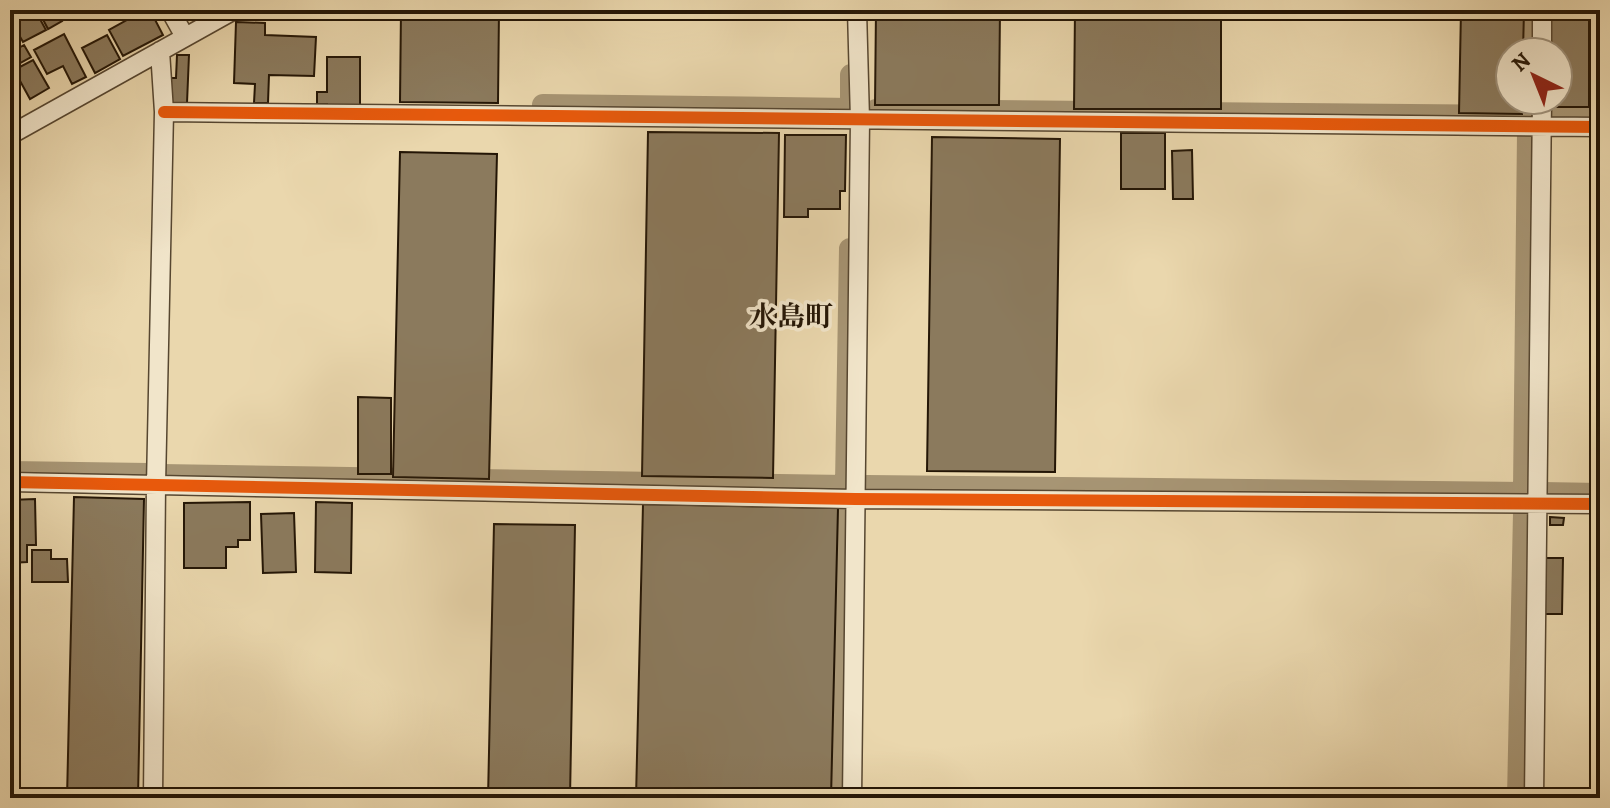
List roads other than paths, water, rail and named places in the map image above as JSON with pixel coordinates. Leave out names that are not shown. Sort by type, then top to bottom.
[{"type":"street","points":[[170,10],[185,37]]},
{"type":"street","points":[[10,135],[234,10]]},
{"type":"street","points":[[852,798],[860,120],[857,10]]},
{"type":"street","points":[[1542,10],[1542,36]]},
{"type":"street","points":[[153,798],[164,112],[160,51]]},
{"type":"street","points":[[164,112],[1600,127]]},
{"type":"street","points":[[1534,798],[1542,116]]},
{"type":"street","points":[[10,482],[855,499],[1600,504]]},
{"type":"waterway","points":[[1529,10],[1529,36]]},
{"type":"waterway","points":[[543,105],[851,109],[851,75]]},
{"type":"waterway","points":[[876,110],[1494,116]]},
{"type":"waterway","points":[[1557,116],[1600,117]]},
{"type":"waterway","points":[[1524,489],[1528,133]]},
{"type":"waterway","points":[[846,484],[850,249]]},
{"type":"waterway","points":[[10,472],[148,474]]},
{"type":"waterway","points":[[161,475],[846,486]]},
{"type":"waterway","points":[[867,486],[1524,493]]},
{"type":"waterway","points":[[1542,493],[1600,494]]},
{"type":"waterway","points":[[839,798],[845,513]]},
{"type":"waterway","points":[[1518,798],[1524,513]]},
{"type":"district","name":"水島町","points":[[791,316]]}]
